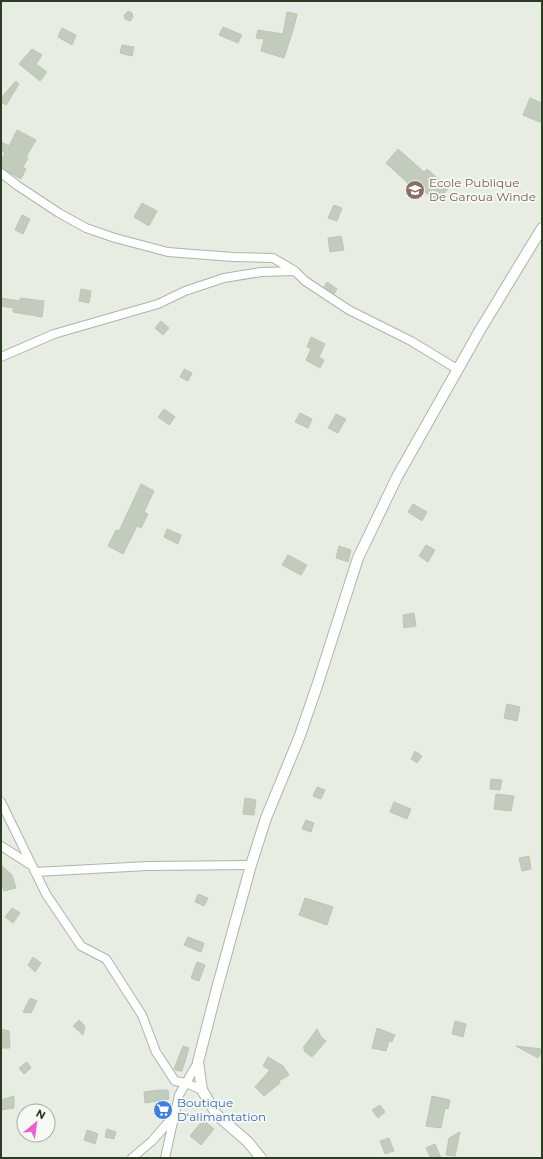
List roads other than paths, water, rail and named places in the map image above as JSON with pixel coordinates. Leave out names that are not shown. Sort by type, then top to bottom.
[{"type":"street","points":[[1,173],[59,213],[86,228],[116,238],[168,252],[233,258],[273,258],[295,271],[305,281],[349,310],[411,341],[457,369]]},
{"type":"street","points":[[165,1158],[179,1095],[198,1062],[216,992],[266,818],[299,738],[358,558],[396,477],[457,369],[542,228]]},
{"type":"street","points":[[1,357],[54,334],[158,304],[185,291],[224,278],[260,272],[295,271]]},
{"type":"street","points":[[1,802],[46,894],[81,946],[106,959],[142,1015],[156,1052],[175,1081],[186,1083],[202,1090]]},
{"type":"street","points":[[3,850],[33,869],[252,865]]},
{"type":"street","points":[[198,1062],[202,1090],[216,1115],[248,1142],[261,1158]]},
{"type":"street","points":[[132,1158],[152,1141],[174,1116]]},
{"type":"place","name":"Ecole Publique De Garoua Winde","points":[[415,190]]},
{"type":"place","name":"Boutique D'alimantation","points":[[163,1110]]}]
